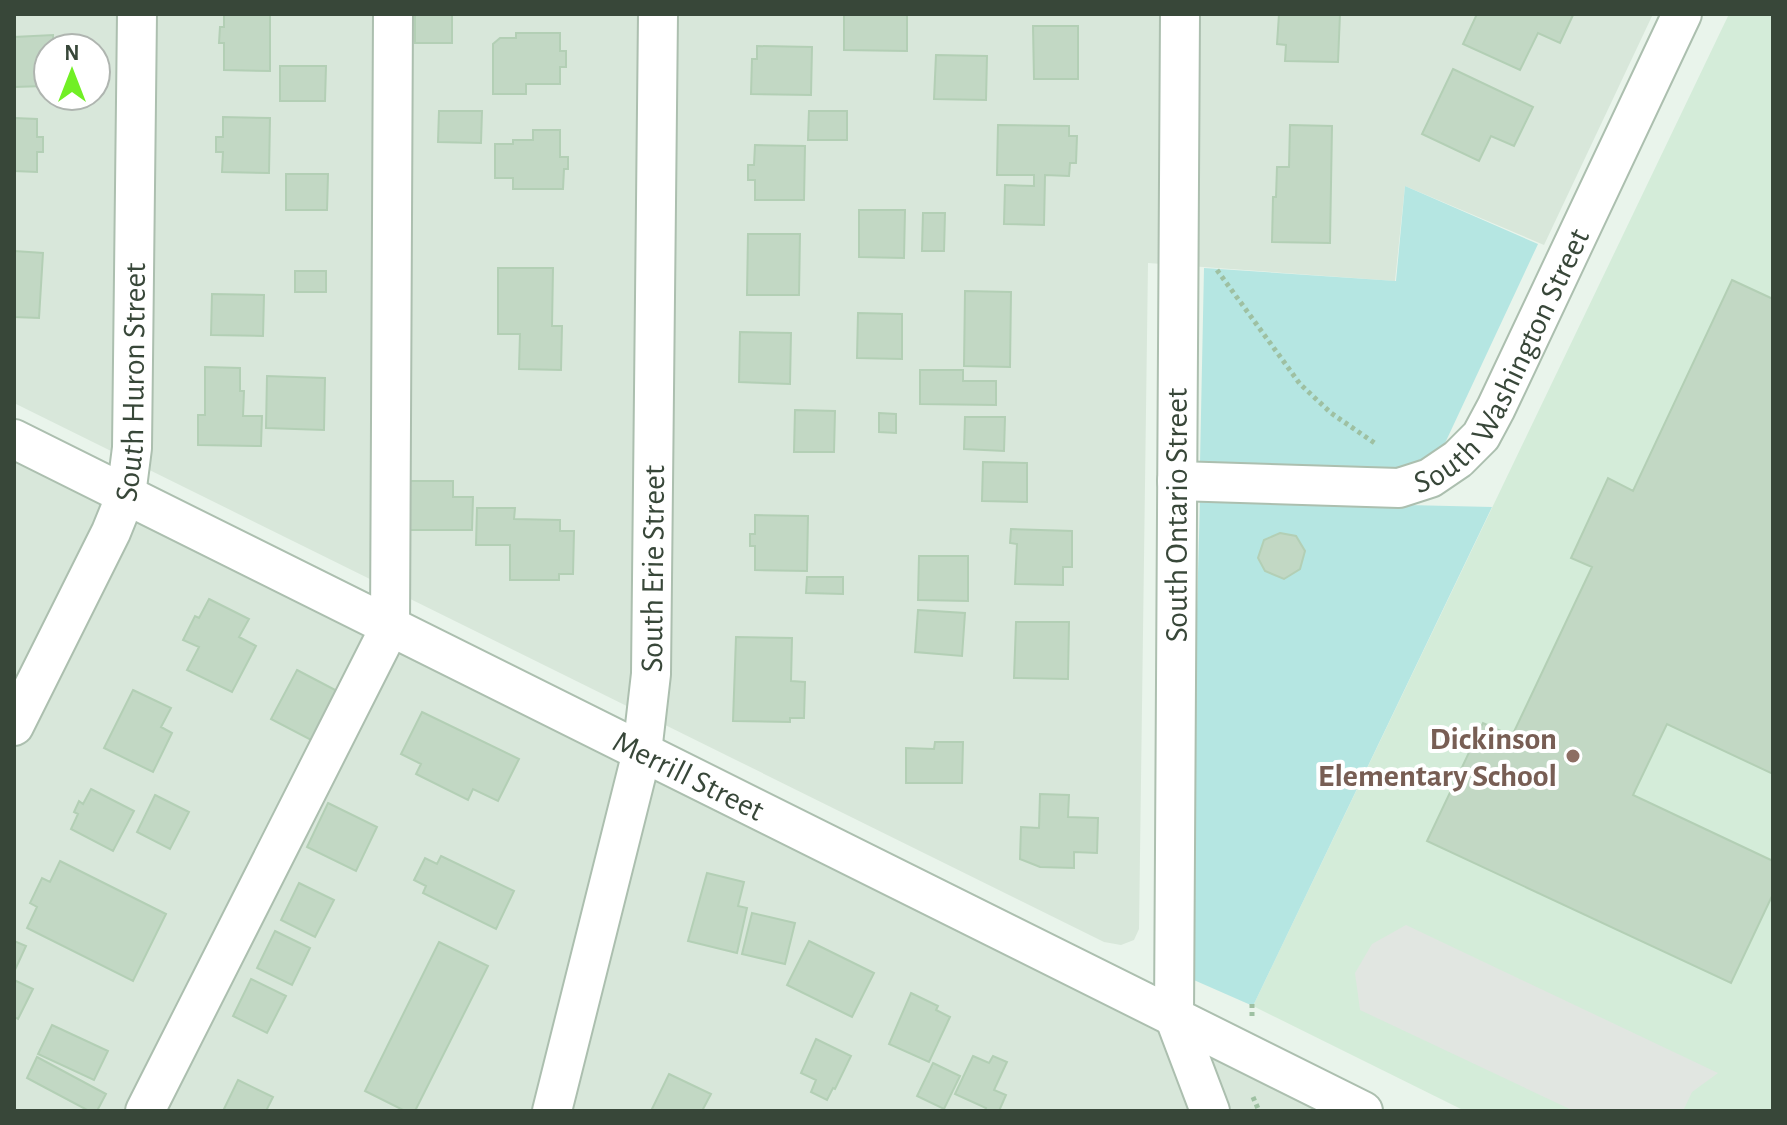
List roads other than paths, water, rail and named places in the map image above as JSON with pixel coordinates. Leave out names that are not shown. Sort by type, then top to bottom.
[{"type":"street","name":"South Huron Street","points":[[14,726],[111,532],[126,495],[132,448],[137,14]]},
{"type":"street","points":[[145,1111],[390,627],[393,14]]},
{"type":"street","name":"South Erie Street","points":[[552,1111],[642,752],[651,674],[658,14]]},
{"type":"street","name":"South Ontario Street","points":[[1174,1016],[1180,14]]},
{"type":"street","name":"South Washington Street","points":[[1177,481],[1399,488],[1430,478],[1458,459],[1481,436],[1496,408],[1682,14]]},
{"type":"street","name":"Merrill Street","points":[[14,439],[1363,1111]]},
{"type":"street","points":[[1174,1016],[1210,1111]]},
{"type":"place","name":"Dickinson Elementary School","points":[[1573,756]]}]
